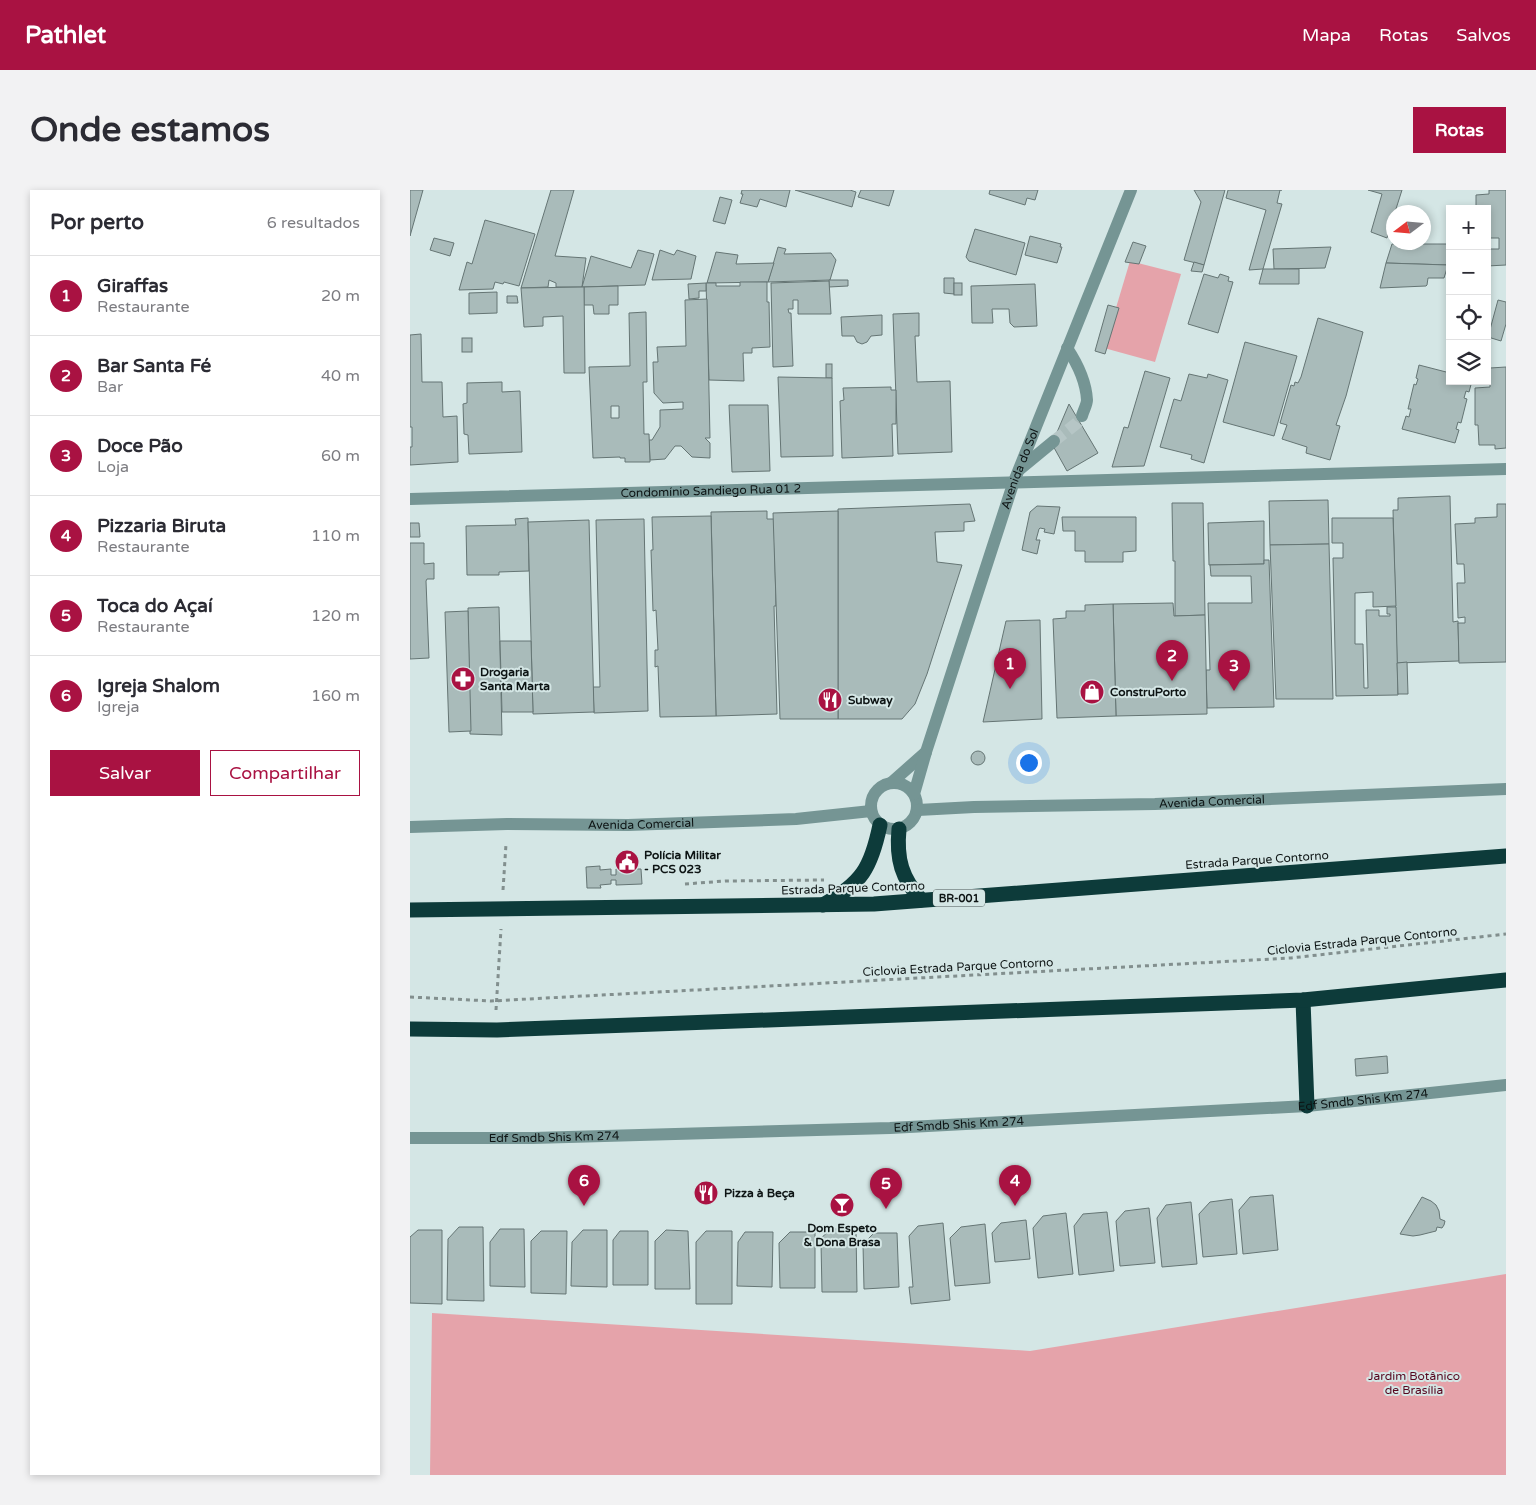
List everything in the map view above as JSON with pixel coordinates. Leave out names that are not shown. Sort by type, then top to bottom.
[{"type":"highway","points":[[822,906],[845,893],[859,880],[875,851],[880,825]]},
{"type":"highway","points":[[899,830],[898,855],[901,868],[905,879],[921,900]]},
{"type":"highway","name":"Estrada Parque Contorno","points":[[410,910],[822,906],[1506,856]]},
{"type":"highway","points":[[410,1030],[497,1030],[1304,1000],[1506,980]]},
{"type":"highway","points":[[1304,1000],[1307,1106]]},
{"type":"street","name":"Avenida do Sol","points":[[914,794],[1018,470],[1131,190]]},
{"type":"street","points":[[1067,348],[1076,362],[1082,378],[1087,402],[1082,416]]},
{"type":"street","points":[[1018,470],[1054,441]]},
{"type":"street","name":"Condomínio Sandiego Rua 01 2","points":[[410,500],[1506,469]]},
{"type":"street","points":[[891,783],[926,752]]},
{"type":"street","points":[[891,783],[904,785],[914,794],[917,799],[918,810],[911,823],[899,830],[892,830],[880,825],[874,818],[871,811],[873,796],[884,785],[891,783]]},
{"type":"street","name":"Avenida Comercial","points":[[918,810],[974,807],[1156,804],[1506,788]]},
{"type":"street","name":"Avenida Comercial","points":[[410,827],[507,824],[628,825],[787,820],[871,811]]},
{"type":"street","name":"Edf Smdb Shis Km 274","points":[[410,1138],[533,1138],[890,1128],[1307,1106],[1506,1085]]},
{"type":"path","points":[[677,884],[725,881],[859,880]]},
{"type":"path","points":[[494,889],[513,890]]},
{"type":"path","name":"Ciclovia Estrada Parque Contorno","points":[[410,997],[491,1001],[1282,959],[1506,934]]},
{"type":"green space","points":[[1130,261],[1181,274],[1155,362],[1104,348]]},
{"type":"green space","name":"Jardim Botânico de Brasília","points":[[1506,1274],[1506,1475],[430,1475],[432,1313],[1030,1351]]},
{"type":"building","points":[[410,190],[423,190],[410,236]]},
{"type":"building","points":[[551,190],[574,190],[555,256],[586,258],[582,287],[556,287],[556,283],[549,280],[548,287],[521,288]]},
{"type":"building","points":[[742,190],[790,190],[786,207],[760,199],[757,207],[740,203],[743,194],[741,194]]},
{"type":"building","points":[[795,190],[850,190],[856,192],[852,207]]},
{"type":"building","points":[[861,190],[894,190],[889,206],[858,197]]},
{"type":"building","points":[[990,190],[1038,190],[1035,200],[1027,198],[1025,205],[989,194]]},
{"type":"building","points":[[1194,190],[1225,190],[1204,265],[1184,260],[1201,202]]},
{"type":"building","points":[[1228,190],[1280,190],[1277,203],[1282,204],[1263,269],[1249,270],[1266,210],[1226,198]]},
{"type":"building","points":[[1368,190],[1402,190],[1397,205],[1386,205],[1386,238],[1371,232],[1382,194]]},
{"type":"building","points":[[1489,190],[1506,190],[1506,265],[1491,266],[1491,249],[1499,249],[1499,238],[1491,238],[1491,205],[1476,205],[1476,195],[1489,194]]},
{"type":"building","points":[[720,197],[732,200],[725,224],[713,221]]},
{"type":"building","points":[[485,220],[535,234],[519,286],[495,282],[493,289],[459,290],[467,262],[472,264]]},
{"type":"building","points":[[975,229],[1025,243],[1016,275],[969,261],[966,257]]},
{"type":"building","points":[[1030,236],[1061,244],[1060,247],[1062,247],[1057,263],[1025,255]]},
{"type":"building","points":[[434,238],[454,243],[450,256],[430,250]]},
{"type":"building","points":[[1133,242],[1146,246],[1139,264],[1125,262]]},
{"type":"building","points":[[1431,244],[1446,244],[1446,265],[1386,263],[1390,250],[1431,250]]},
{"type":"building","points":[[778,247],[786,249],[784,254],[831,253],[836,260],[830,280],[768,282]]},
{"type":"building","points":[[1331,247],[1325,268],[1274,269],[1273,249]]},
{"type":"building","points":[[638,250],[654,254],[645,285],[582,287],[591,256],[631,268]]},
{"type":"building","points":[[660,250],[674,255],[677,250],[696,256],[691,279],[652,280]]},
{"type":"building","points":[[716,252],[738,255],[736,264],[774,263],[768,282],[707,283]]},
{"type":"building","points":[[1194,262],[1204,265],[1202,272],[1191,271]]},
{"type":"building","points":[[1386,263],[1446,265],[1444,278],[1428,278],[1426,286],[1380,288]]},
{"type":"building","points":[[1263,269],[1299,269],[1299,284],[1259,284]]},
{"type":"building","points":[[1204,274],[1218,278],[1220,274],[1229,277],[1228,281],[1233,282],[1218,333],[1188,324]]},
{"type":"building","points":[[944,278],[954,278],[954,294],[944,293]]},
{"type":"building","points":[[829,280],[848,280],[848,286],[829,287]]},
{"type":"building","points":[[829,281],[831,314],[798,314],[798,300],[793,300],[793,309],[788,309],[789,313],[791,313],[793,366],[773,367],[771,283]]},
{"type":"building","points":[[740,282],[767,282],[770,347],[752,348],[752,353],[743,353],[744,381],[709,380],[706,283],[716,283],[716,286],[740,286]]},
{"type":"building","points":[[706,283],[706,291],[699,291],[699,298],[689,299],[688,284]]},
{"type":"building","points":[[954,283],[962,283],[962,295],[954,295]]},
{"type":"building","points":[[1035,284],[1037,326],[1014,327],[1010,323],[1009,309],[992,309],[993,323],[972,323],[971,286]]},
{"type":"building","points":[[618,286],[618,305],[609,305],[609,314],[594,314],[593,305],[584,305],[584,287]]},
{"type":"building","points":[[584,287],[585,373],[564,373],[563,316],[543,317],[543,326],[524,327],[521,288]]},
{"type":"building","points":[[497,292],[497,313],[469,314],[469,293]]},
{"type":"building","points":[[507,296],[517,296],[518,303],[507,303]]},
{"type":"building","points":[[707,299],[710,438],[705,438],[710,443],[710,458],[692,457],[681,446],[675,446],[665,459],[650,460],[649,440],[652,440],[660,427],[660,410],[683,409],[683,402],[663,403],[654,393],[653,362],[658,362],[657,347],[686,346],[685,300]]},
{"type":"building","points":[[1498,300],[1506,302],[1506,324],[1501,341],[1491,338],[1491,326]]},
{"type":"building","points":[[1108,305],[1119,308],[1105,354],[1095,351]]},
{"type":"building","points":[[646,312],[647,382],[643,382],[644,434],[649,434],[650,462],[625,462],[625,458],[620,457],[593,458],[589,367],[630,366],[629,313]],"holes":[[[611,406],[619,406],[619,418],[611,418]]]},
{"type":"building","points":[[919,313],[919,336],[915,336],[917,382],[950,381],[952,452],[898,454],[893,314]]},
{"type":"building","points":[[882,315],[882,335],[871,336],[867,342],[862,344],[857,342],[854,336],[842,336],[841,317]]},
{"type":"building","points":[[1318,318],[1363,332],[1346,396],[1336,425],[1340,426],[1330,460],[1306,453],[1307,447],[1282,439],[1287,425],[1280,423],[1291,385],[1294,386],[1295,382],[1298,383],[1301,377]]},
{"type":"building","points":[[421,334],[422,382],[442,382],[443,417],[457,416],[458,462],[410,465],[412,427],[410,427],[410,335]]},
{"type":"building","points":[[462,338],[472,338],[472,352],[462,352]]},
{"type":"building","points":[[1245,342],[1297,356],[1274,436],[1223,422]]},
{"type":"building","points":[[826,364],[832,364],[832,378],[826,378]]},
{"type":"building","points":[[1419,365],[1446,372],[1446,385],[1471,385],[1469,392],[1466,391],[1464,398],[1467,399],[1461,423],[1458,422],[1456,429],[1459,430],[1455,443],[1402,429],[1406,416],[1409,417],[1411,409],[1408,409],[1414,384],[1416,385],[1418,379],[1416,378]]},
{"type":"building","points":[[1506,367],[1506,448],[1495,449],[1495,445],[1479,445],[1478,425],[1475,425],[1475,388],[1490,387],[1491,368]]},
{"type":"building","points":[[1145,371],[1170,378],[1144,466],[1112,467],[1124,427],[1128,428]]},
{"type":"building","points":[[1189,374],[1207,378],[1208,374],[1228,380],[1204,463],[1191,459],[1192,455],[1160,447],[1174,399],[1181,401]]},
{"type":"building","points":[[778,377],[832,378],[833,456],[781,457]]},
{"type":"building","points":[[502,382],[502,392],[520,391],[522,452],[469,454],[468,435],[464,434],[463,404],[467,403],[467,383]]},
{"type":"building","points":[[891,387],[891,390],[896,390],[896,424],[892,424],[893,456],[842,458],[840,401],[844,400],[843,388]]},
{"type":"building","points":[[1069,404],[1098,453],[1067,471],[1052,444]]},
{"type":"building","points":[[729,405],[768,405],[770,471],[732,472]]},
{"type":"building","points":[[1450,496],[1453,622],[1458,621],[1459,661],[1397,663],[1393,510],[1398,510],[1398,498]]},
{"type":"building","points":[[1328,500],[1329,544],[1270,545],[1269,501]]},
{"type":"building","points":[[1172,503],[1203,503],[1205,615],[1175,616]]},
{"type":"building","points":[[970,504],[975,521],[964,522],[964,531],[935,532],[937,562],[962,565],[927,674],[915,704],[902,719],[838,719],[838,509]]},
{"type":"building","points":[[1497,504],[1506,504],[1506,662],[1459,663],[1458,623],[1465,623],[1465,617],[1458,618],[1457,583],[1465,583],[1464,564],[1457,564],[1455,524],[1475,523],[1475,518],[1497,517]]},
{"type":"building","points":[[1037,506],[1060,507],[1054,534],[1044,532],[1045,529],[1039,529],[1036,540],[1040,540],[1037,554],[1022,550],[1030,512]]},
{"type":"building","points":[[767,511],[767,519],[774,519],[777,714],[716,716],[711,512]]},
{"type":"building","points":[[838,511],[838,719],[780,719],[773,513]]},
{"type":"building","points":[[711,516],[716,716],[660,717],[658,666],[655,667],[655,650],[658,650],[656,610],[653,611],[652,517]]},
{"type":"building","points":[[1062,517],[1136,517],[1136,551],[1123,552],[1123,562],[1085,562],[1085,551],[1075,551],[1075,531],[1063,531]]},
{"type":"building","points":[[528,518],[529,571],[499,572],[499,575],[467,575],[466,526],[516,525],[515,519]]},
{"type":"building","points":[[1332,518],[1393,518],[1396,606],[1373,607],[1373,592],[1355,593],[1355,644],[1363,644],[1364,688],[1368,688],[1366,610],[1379,610],[1379,616],[1390,616],[1390,614],[1387,614],[1387,607],[1396,607],[1398,695],[1336,696],[1333,558],[1343,558],[1343,543],[1332,543]]},
{"type":"building","points":[[644,519],[648,711],[594,713],[593,687],[600,687],[596,520]]},
{"type":"building","points":[[589,520],[594,712],[533,714],[528,522]]},
{"type":"building","points":[[1264,521],[1264,564],[1209,565],[1208,523]]},
{"type":"building","points":[[410,523],[419,523],[420,537],[410,537]]},
{"type":"building","points":[[410,543],[424,543],[424,564],[434,563],[434,579],[427,579],[426,581],[429,658],[410,659]]},
{"type":"building","points":[[1329,544],[1333,699],[1276,699],[1270,545]]},
{"type":"building","points":[[1264,560],[1269,560],[1274,707],[1207,708],[1206,670],[1210,670],[1208,603],[1252,603],[1251,576],[1211,576],[1210,565],[1264,564]]},
{"type":"building","points":[[1173,603],[1174,616],[1205,615],[1207,714],[1116,716],[1113,604]]},
{"type":"building","points":[[1113,604],[1116,716],[1057,718],[1053,619],[1066,618],[1066,611],[1085,611],[1085,605]]},
{"type":"building","points":[[499,607],[502,735],[470,734],[468,608]]},
{"type":"building","points":[[468,611],[471,731],[449,732],[445,612]]},
{"type":"building","points":[[1040,620],[1042,719],[983,722],[1006,621]]},
{"type":"building","points":[[500,641],[531,641],[533,712],[502,712]]},
{"type":"building","points":[[1407,662],[1408,694],[1398,694],[1397,663]]},
{"type":"building","points":[[978,751],[983,753],[985,758],[983,763],[978,765],[973,763],[971,758],[973,753]]},
{"type":"building","points":[[600,866],[600,870],[611,869],[611,875],[616,875],[616,869],[641,869],[642,884],[616,885],[616,880],[611,880],[611,884],[600,885],[601,888],[587,888],[586,867]]},
{"type":"building","points":[[1387,1056],[1388,1073],[1356,1076],[1355,1059]]},
{"type":"building","points":[[1273,1195],[1278,1250],[1243,1254],[1239,1210],[1250,1197]]},
{"type":"building","points":[[1422,1197],[1436,1205],[1440,1219],[1445,1221],[1444,1225],[1442,1228],[1437,1227],[1436,1231],[1420,1235],[1400,1234]]},
{"type":"building","points":[[1232,1199],[1237,1254],[1203,1257],[1199,1214],[1210,1202]]},
{"type":"building","points":[[1191,1202],[1197,1264],[1162,1267],[1157,1218],[1166,1205]]},
{"type":"building","points":[[1149,1208],[1155,1263],[1120,1266],[1116,1221],[1125,1211]]},
{"type":"building","points":[[1107,1212],[1114,1271],[1079,1275],[1074,1226],[1083,1214]]},
{"type":"building","points":[[1066,1213],[1073,1274],[1038,1278],[1033,1228],[1043,1216]]},
{"type":"building","points":[[1026,1220],[1030,1259],[995,1262],[992,1233],[1001,1223]]},
{"type":"building","points":[[943,1223],[950,1300],[911,1304],[909,1287],[913,1287],[909,1236],[918,1226]]},
{"type":"building","points":[[985,1224],[990,1283],[955,1286],[950,1238],[961,1227]]},
{"type":"building","points":[[459,1227],[483,1227],[484,1301],[447,1300],[448,1239]]},
{"type":"building","points":[[500,1229],[524,1229],[525,1287],[490,1286],[490,1242]]},
{"type":"building","points":[[831,1229],[856,1229],[857,1292],[822,1292],[821,1242],[819,1240]]},
{"type":"building","points":[[418,1230],[442,1230],[442,1304],[410,1303],[410,1237]]},
{"type":"building","points":[[583,1230],[607,1230],[607,1287],[571,1286],[572,1242]]},
{"type":"building","points":[[666,1230],[688,1231],[690,1289],[655,1289],[655,1241]]},
{"type":"building","points":[[541,1231],[567,1231],[566,1294],[531,1293],[531,1241]]},
{"type":"building","points":[[620,1231],[648,1231],[648,1285],[613,1285],[613,1240]]},
{"type":"building","points":[[706,1231],[732,1231],[732,1304],[696,1304],[696,1242]]},
{"type":"building","points":[[745,1232],[773,1232],[772,1287],[737,1286],[738,1242]]},
{"type":"building","points":[[790,1232],[815,1232],[815,1288],[780,1288],[779,1243]]},
{"type":"building","points":[[874,1233],[897,1233],[899,1287],[864,1289],[863,1244]]},
{"type":"tunnel","points":[[1054,441],[1077,423],[1082,416]]},
{"type":"place","name":"Drogaria Santa Marta","points":[[463,679]]},
{"type":"place","name":"Bar Santa Fé","points":[[1172,681]]},
{"type":"place","name":"Giraffas","points":[[1010,689]]},
{"type":"place","name":"Doce Pão","points":[[1234,691]]},
{"type":"place","name":"ConstruPorto","points":[[1092,692]]},
{"type":"place","name":"Subway","points":[[830,700]]},
{"type":"place","name":"Polícia Militar - PCS 023","points":[[627,862]]},
{"type":"place","name":"Pizza à Beça","points":[[706,1193]]},
{"type":"place","name":"Dom Espeto & Dona Brasa","points":[[842,1205]]},
{"type":"place","name":"Igreja Shalom","points":[[584,1206]]},
{"type":"place","name":"Pizzaria Biruta","points":[[1015,1206]]},
{"type":"place","name":"Toca do Açaí","points":[[886,1209]]}]
